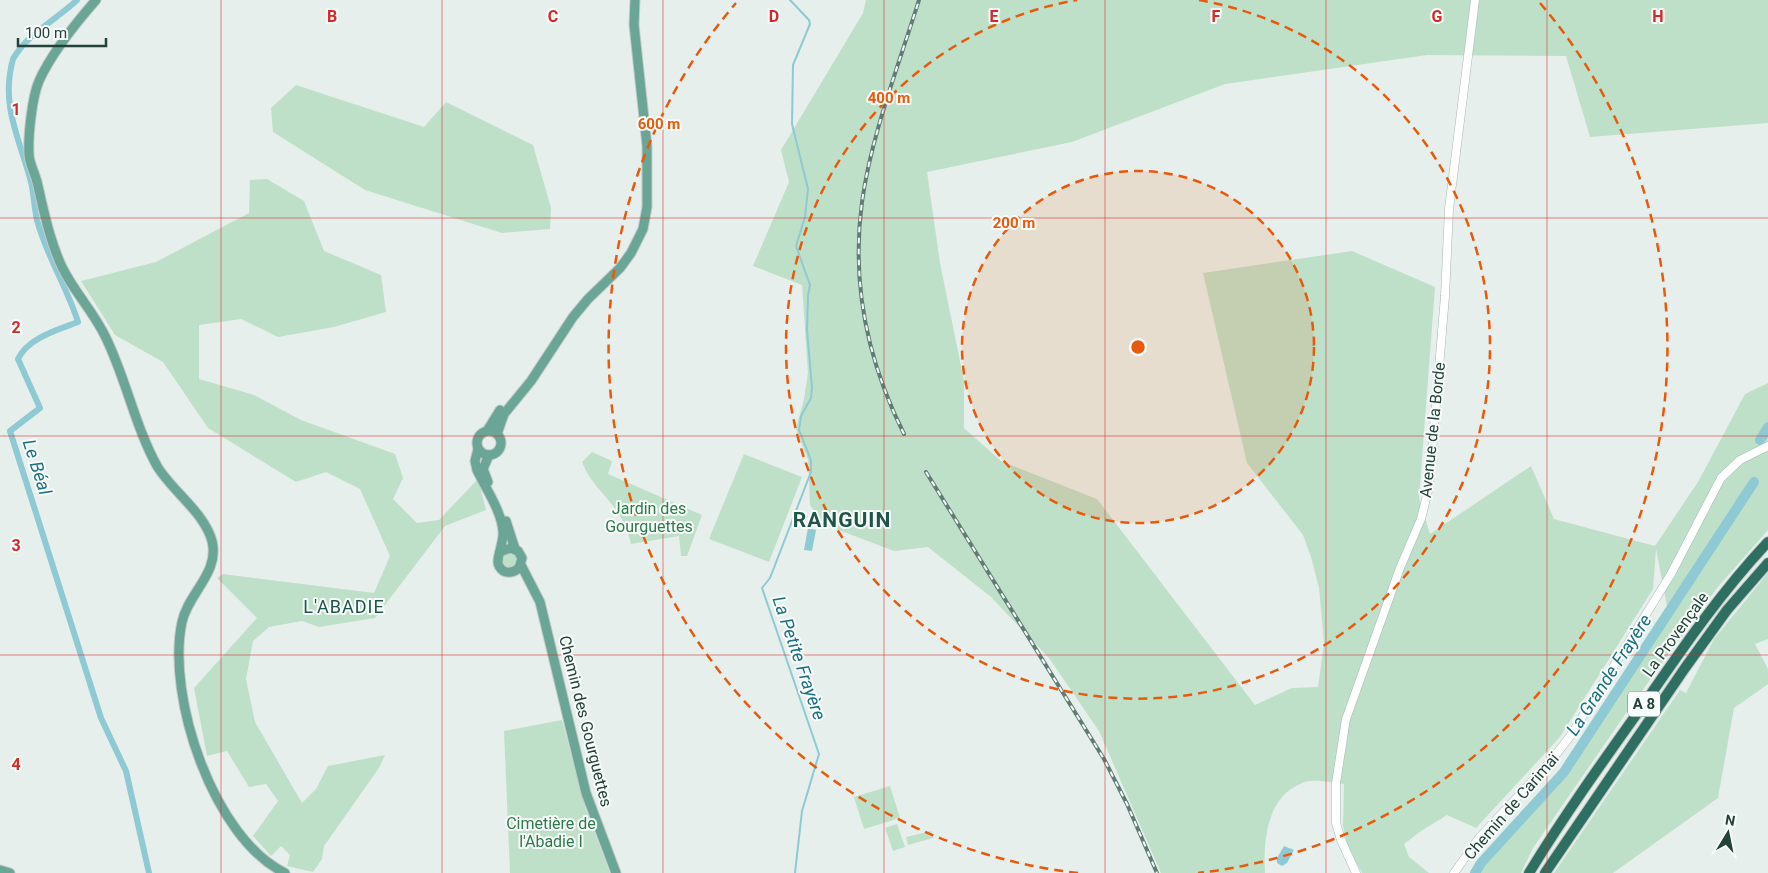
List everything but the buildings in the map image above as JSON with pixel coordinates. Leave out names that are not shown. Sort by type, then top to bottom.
[{"type":"highway","name":"La Provençale","points":[[1529,873],[1552,836],[1684,645],[1735,578],[1768,542]]},
{"type":"highway","name":"La Provençale","points":[[1545,873],[1690,661],[1727,610],[1768,562]]},
{"type":"main road","points":[[84,14],[90,0]]},
{"type":"main road","points":[[96,0],[84,14],[39,82],[30,142],[30,160],[45,223],[62,267],[105,336],[156,464],[206,528],[211,539],[213,552],[210,570],[187,608],[181,631],[182,688],[189,726],[198,757],[234,827],[258,855],[285,873]]},
{"type":"main road","points":[[478,449],[489,454],[496,452],[500,447],[500,440],[497,434],[500,420],[531,381],[577,311],[627,259],[643,229],[647,207],[647,146],[634,25],[635,0]]},
{"type":"main road","points":[[527,577],[514,572],[507,572],[499,566],[498,557],[502,551],[504,530],[477,470],[478,437],[487,431],[500,411],[553,347]]},
{"type":"main road","points":[[487,431],[497,434]]},
{"type":"main road","points":[[489,454],[484,474],[509,529],[515,549]]},
{"type":"main road","points":[[502,551],[508,548],[515,549],[521,554],[521,566],[514,572]]},
{"type":"main road","name":"Chemin des Gourguettes","points":[[521,566],[537,595],[546,621],[586,793],[616,873]]},
{"type":"main road","points":[[0,870],[10,873]]},
{"type":"street","name":"Avenue de la Borde","points":[[1356,873],[1341,840],[1336,823],[1336,783],[1346,719],[1400,568],[1421,519],[1428,487],[1445,296],[1448,209],[1475,0]]},
{"type":"street","name":"Chemin de Carimaï","points":[[1454,873],[1479,838],[1551,761],[1571,735],[1672,574],[1721,478],[1740,460],[1768,446]]},
{"type":"green space","points":[[866,0],[1768,0],[1768,123],[1590,137],[1566,56],[1427,55],[1225,84],[1072,142],[927,172],[940,263],[964,381],[964,428],[1001,461],[1097,499],[1255,705],[1292,688],[1318,687],[1324,643],[1319,588],[1303,535],[1247,463],[1203,273],[1352,251],[1435,287],[1419,498],[1430,534],[1531,466],[1554,519],[1655,546],[1698,482],[1745,394],[1768,383],[1768,530],[1717,588],[1631,706],[1533,848],[1521,873],[1480,873],[1488,859],[1574,764],[1669,617],[1656,549],[1653,589],[1560,737],[1476,828],[1447,815],[1404,844],[1409,857],[1429,873],[1362,873],[1347,846],[1343,825],[1344,784],[1317,781],[1302,783],[1290,790],[1281,798],[1274,809],[1265,847],[1265,873],[1161,873],[1099,731],[1049,658],[991,597],[928,547],[894,551],[823,524],[810,505],[808,460],[796,429],[804,399],[808,373],[802,285],[753,266],[789,182],[781,150],[863,13]]},
{"type":"green space","points":[[296,85],[424,127],[446,102],[533,145],[551,208],[550,229],[502,233],[365,190],[273,132],[271,108]]},
{"type":"green space","points":[[267,179],[304,201],[324,251],[381,275],[386,312],[334,327],[278,337],[241,319],[199,325],[199,379],[254,395],[301,420],[395,454],[403,478],[393,499],[417,523],[439,520],[478,479],[486,510],[445,526],[375,618],[319,627],[302,621],[269,627],[253,641],[246,679],[255,722],[302,803],[316,789],[328,766],[385,755],[379,768],[324,846],[322,859],[313,872],[287,866],[290,855],[281,846],[271,856],[253,836],[278,801],[266,784],[249,787],[227,751],[207,756],[194,688],[257,618],[217,578],[223,574],[374,593],[390,556],[360,489],[326,472],[296,482],[208,428],[163,362],[115,335],[81,281],[156,262],[249,213],[250,180]]},
{"type":"green space","name":"Jardin des Gourguettes","points":[[592,452],[612,461],[608,474],[702,515],[687,556],[681,556],[679,536],[631,544],[621,518],[587,473],[582,462]]},
{"type":"green space","points":[[744,454],[802,477],[769,562],[709,539]]},
{"type":"green space","points":[[507,553],[513,553],[517,560],[513,567],[507,567],[503,563],[503,557]]},
{"type":"green space","points":[[1768,573],[1768,639],[1755,644],[1768,669],[1768,684],[1734,708],[1718,798],[1613,873],[1554,873],[1680,690],[1686,693],[1714,639]]},
{"type":"green space","name":"Cimetière de l'Abadie I","points":[[562,720],[586,810],[610,873],[510,873],[504,731]]},
{"type":"green space","points":[[890,786],[900,818],[864,829],[854,797]]},
{"type":"green space","points":[[897,824],[905,847],[893,851],[885,828]]},
{"type":"green space","points":[[931,831],[933,838],[908,845],[906,837]]},
{"type":"water","points":[[808,528],[816,530],[812,551],[804,550]]},
{"type":"water","points":[[1284,846],[1294,850],[1287,863],[1282,866],[1277,863],[1277,858]]},
{"type":"waterway","name":"Le Béal","points":[[77,0],[26,42],[13,59],[10,76],[10,107],[31,182],[37,220],[78,322],[36,340],[29,345],[18,359],[40,408],[10,431],[101,718],[126,771],[149,873]]},
{"type":"waterway","name":"La Petite Frayère","points":[[790,0],[809,20],[810,24],[793,65],[792,124],[808,189],[805,217],[796,246],[810,285],[807,330],[812,387],[811,398],[801,416],[799,430],[811,460],[811,472],[770,578],[762,588],[819,754],[802,811],[795,873]]},
{"type":"waterway","name":"La Grande Frayère","points":[[1760,440],[1768,427]]},
{"type":"waterway","name":"La Grande Frayère","points":[[1475,873],[1481,863],[1564,772],[1754,482]]},
{"type":"railway","points":[[904,434],[891,407],[881,379],[865,321],[861,292],[859,232],[866,177],[872,152],[886,100],[919,0]]},
{"type":"railway","points":[[926,472],[1104,759],[1127,804],[1157,873]]},
{"type":"district","name":"RANGUIN","points":[[842,520]]},
{"type":"district","name":"L'ABADIE","points":[[344,607]]}]
